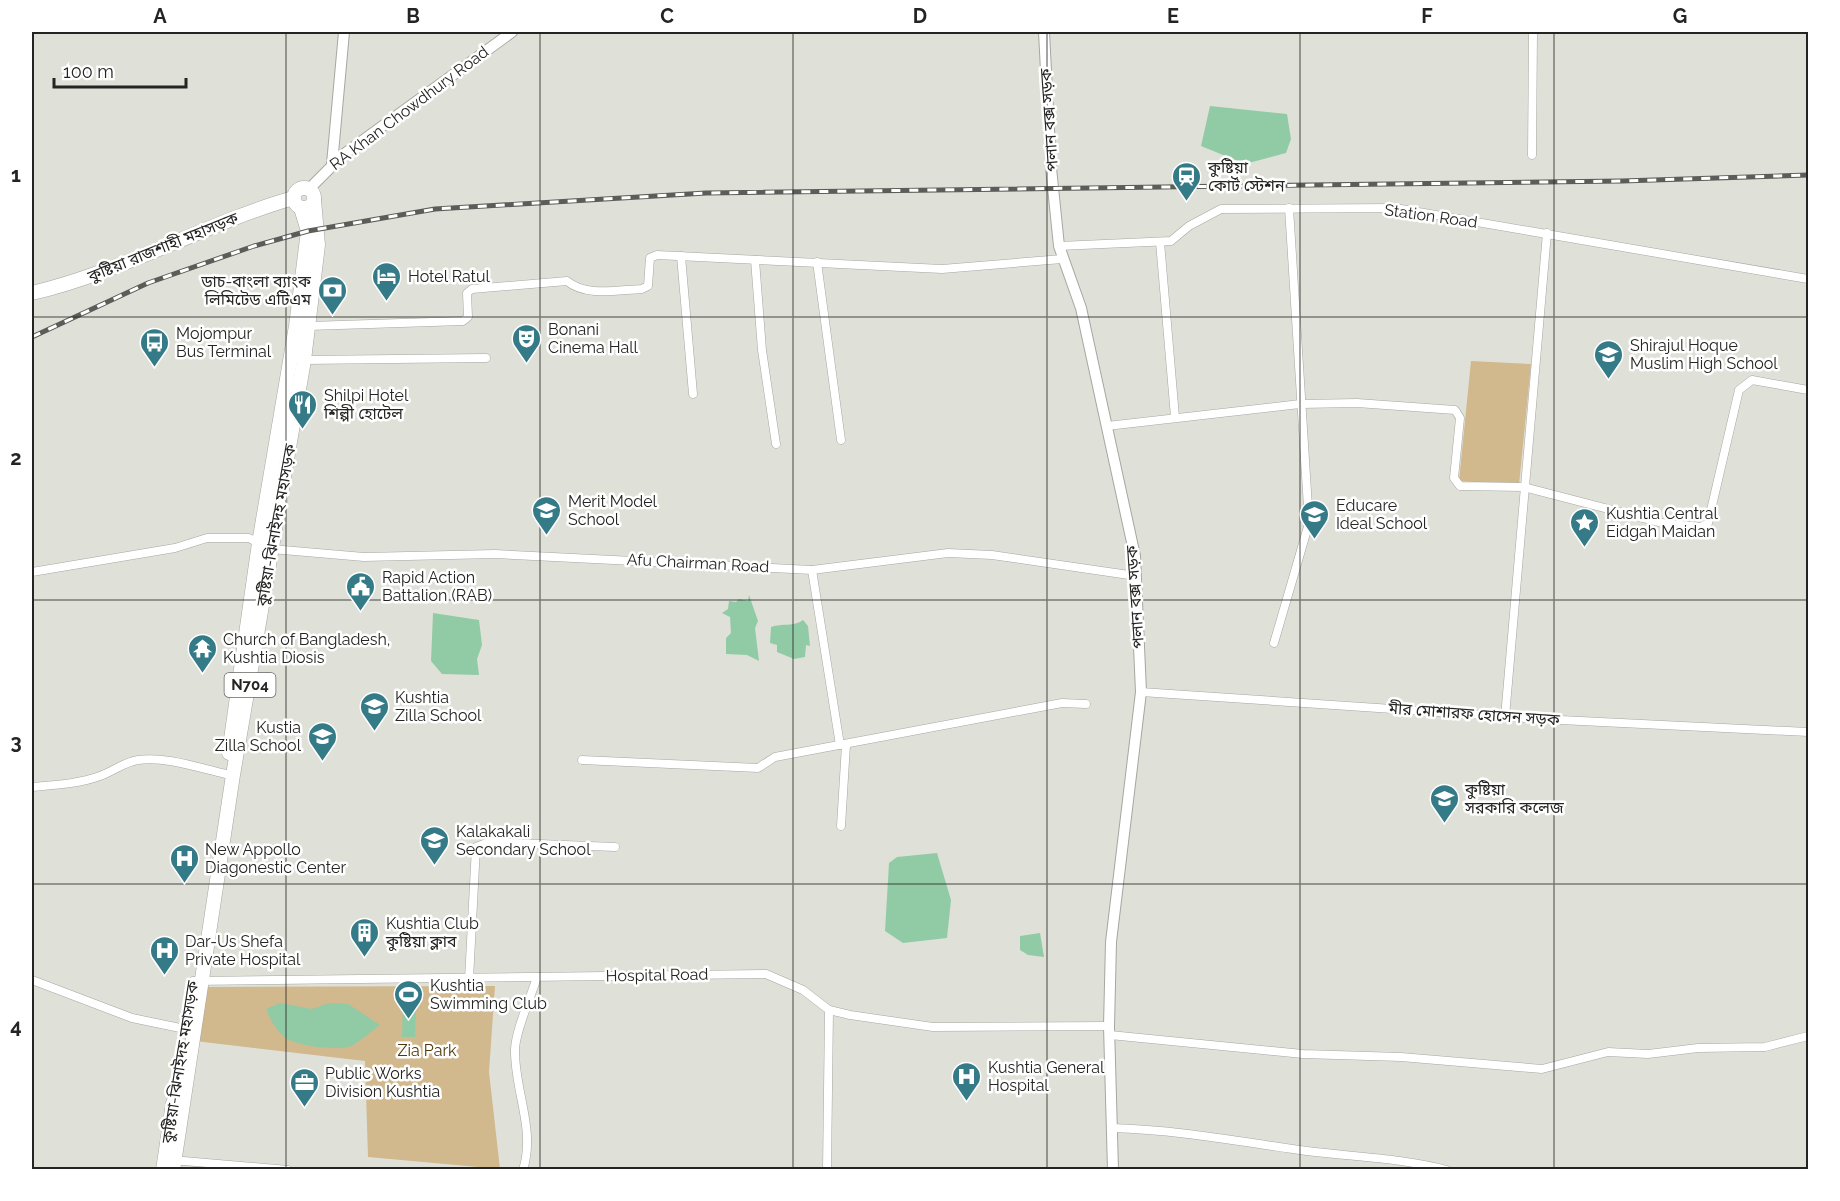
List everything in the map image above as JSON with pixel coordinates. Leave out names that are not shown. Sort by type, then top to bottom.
[{"type":"highway","name":"কুষ্টিয়া রাজশাহী মহাসড়ক","points":[[32,292],[89,278],[189,236],[297,203],[311,205],[311,195]]},
{"type":"highway","name":"কুষ্টিয়া-ঝিনাইদহ মহাসড়ক","points":[[169,1165],[216,863],[272,550],[278,472],[318,230],[311,195]]},
{"type":"highway","name":"কুষ্টিয়া-ঝিনাইদহ মহাসড়ক","points":[[289,406],[304,360],[309,326],[306,295],[308,231],[297,203]]},
{"type":"highway","name":"কুষ্টিয়া-ঝিনাইদহ মহাসড়ক","points":[[216,863],[226,774],[259,543],[278,472]]},
{"type":"highway","name":"কুষ্টিয়া-ঝিনাইদহ মহাসড়ক","points":[[184,1061],[185,1029],[197,981]]},
{"type":"main road","points":[[332,164],[344,32]]},
{"type":"main road","name":"RA Khan Chowdhury Road","points":[[311,195],[332,164],[512,32]]},
{"type":"main road","name":"পলান বক্স সড়ক","points":[[1044,32],[1051,168],[1059,246],[1062,260],[1081,308],[1135,556],[1141,692],[1111,942],[1109,1030],[1113,1170]]},
{"type":"street","points":[[1532,155],[1533,32]]},
{"type":"street","points":[[1274,643],[1309,523],[1289,208]]},
{"type":"street","name":"Station Road","points":[[1059,246],[1171,241],[1189,226],[1221,210],[1395,208],[1809,279]]},
{"type":"street","points":[[1505,717],[1547,233]]},
{"type":"street","points":[[1160,242],[1175,417]]},
{"type":"street","points":[[309,326],[463,321],[468,317],[467,293],[472,289],[567,281],[574,287],[586,291],[642,289],[648,286],[650,258],[653,256],[942,269],[1062,260]]},
{"type":"street","points":[[681,256],[693,394]]},
{"type":"street","points":[[755,260],[762,350],[776,444]]},
{"type":"street","points":[[817,262],[841,440]]},
{"type":"street","points":[[304,360],[486,358]]},
{"type":"street","points":[[1107,426],[1300,404],[1357,403],[1455,410],[1460,418],[1454,473],[1456,483],[1460,486],[1524,487],[1662,523],[1706,526],[1739,390],[1752,380],[1809,390]]},
{"type":"street","name":"Afu Chairman Road","points":[[32,572],[175,548],[207,538],[249,538],[272,550],[364,558],[495,554],[812,570],[948,553],[992,555],[1136,576]]},
{"type":"street","points":[[812,570],[843,745],[842,825]]},
{"type":"street","name":"মীর মোশারফ হোসেন সড়ক","points":[[1141,692],[1505,717],[1809,732]]},
{"type":"street","points":[[582,760],[758,768],[775,757],[1062,703],[1086,704]]},
{"type":"street","points":[[32,788],[74,784],[102,775],[125,763],[141,759],[168,761],[226,774]]},
{"type":"street","points":[[469,979],[476,847],[489,842],[615,847]]},
{"type":"street","name":"Hospital Road","points":[[197,981],[766,974],[803,990],[829,1010],[933,1027],[1109,1030],[1303,1054],[1401,1057],[1542,1069],[1608,1052],[1648,1053],[1698,1048],[1765,1047],[1809,1036]]},
{"type":"street","points":[[523,1170],[527,1125],[518,1079],[515,1047],[537,977]]},
{"type":"street","points":[[32,980],[132,1018],[185,1029]]},
{"type":"street","points":[[827,1170],[829,1010]]},
{"type":"street","points":[[1112,1128],[1166,1130],[1382,1161],[1411,1161],[1448,1170]]},
{"type":"street","points":[[169,1165],[288,1170]]},
{"type":"green space","points":[[1471,361],[1531,364],[1519,485],[1459,481]]},
{"type":"green space","name":"Zia Park","points":[[495,986],[489,1072],[500,1169],[368,1157],[365,1061],[195,1041],[205,987]]},
{"type":"shaded area","points":[[1210,106],[1287,114],[1291,139],[1286,153],[1245,164],[1201,146]]},
{"type":"shaded area","points":[[749,595],[758,621],[755,628],[759,661],[747,655],[726,654],[726,638],[731,633],[730,617],[722,613],[728,609],[729,601],[736,602],[739,599],[748,601]]},
{"type":"shaded area","points":[[433,613],[479,620],[482,645],[477,659],[479,675],[442,674],[431,661]]},
{"type":"shaded area","points":[[803,620],[808,626],[810,646],[806,645],[805,657],[794,659],[777,652],[777,645],[770,643],[771,627]]},
{"type":"shaded area","points":[[937,853],[951,900],[947,938],[903,943],[885,931],[889,863],[897,857]]},
{"type":"shaded area","points":[[1040,933],[1044,957],[1028,955],[1020,950],[1020,936]]},
{"type":"shaded area","name":"Kushtia Swimming Club","points":[[403,1002],[416,1002],[415,1037],[402,1037]]},
{"type":"shaded area","points":[[280,1003],[312,1009],[329,1003],[348,1004],[380,1025],[347,1047],[328,1048],[307,1045],[284,1037],[273,1024],[266,1009]]},
{"type":"railway","points":[[32,337],[148,283],[254,246],[308,231],[435,209],[706,193],[1622,181],[1808,175]]},
{"type":"place","name":"কুষ্টিয়া কোর্ট স্টেশন","points":[[1187,202]]},
{"type":"place","name":"Hotel Ratul","points":[[387,302]]},
{"type":"place","name":"ডাচ-বাংলা ব্যাংক লিমিটেড এটিএম","points":[[332,316]]},
{"type":"place","name":"Bonani Cinema Hall","points":[[527,364]]},
{"type":"place","name":"Mojompur Bus Terminal","points":[[155,368]]},
{"type":"place","name":"Shirajul Hoque Muslim High School","points":[[1609,380]]},
{"type":"place","name":"Shilpi Hotel শিল্পী হোটেল","points":[[303,430]]},
{"type":"place","name":"Merit Model School","points":[[547,536]]},
{"type":"place","name":"Educare Ideal School","points":[[1315,540]]},
{"type":"place","name":"Kushtia Central Eidgah Maidan","points":[[1585,548]]},
{"type":"place","name":"Rapid Action Battalion (RAB)","points":[[361,612]]},
{"type":"place","name":"Church of Bangladesh, Kushtia Diosis","points":[[202,674]]},
{"type":"place","name":"Kushtia Zilla School","points":[[374,732]]},
{"type":"place","name":"Kustia Zilla School","points":[[322,762]]},
{"type":"place","name":"কুষ্টিয়া সরকারি কলেজ","points":[[1444,824]]},
{"type":"place","name":"Kalakakali Secondary School","points":[[435,866]]},
{"type":"place","name":"New Appollo Diagonestic Center","points":[[184,884]]},
{"type":"place","name":"Kushtia Club কুষ্টিয়া ক্লাব","points":[[365,958]]},
{"type":"place","name":"Dar-Us Shefa Private Hospital","points":[[164,976]]},
{"type":"place","name":"Kushtia Swimming Club","points":[[409,1020]]},
{"type":"place","name":"Kushtia General Hospital","points":[[967,1102]]},
{"type":"place","name":"Public Works Division Kushtia","points":[[304,1108]]}]
